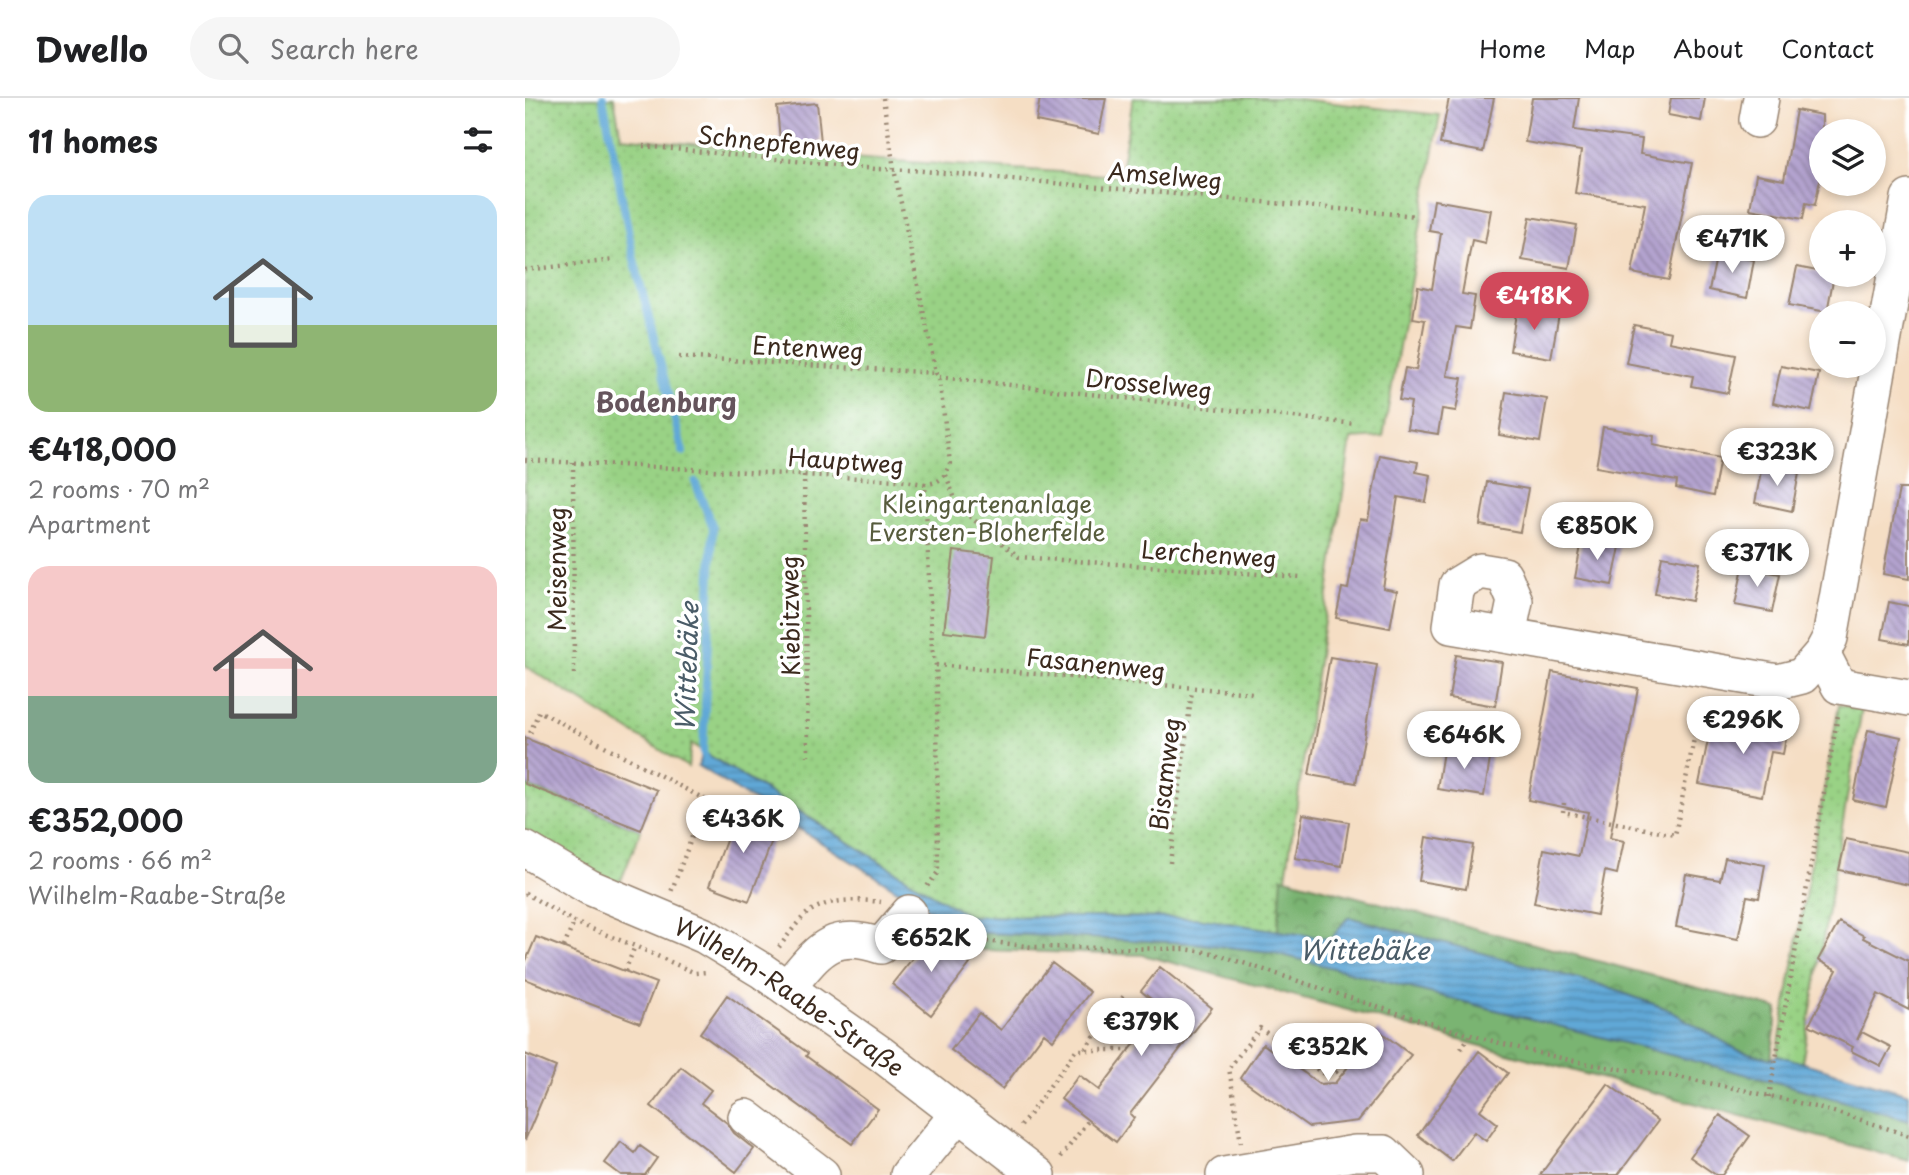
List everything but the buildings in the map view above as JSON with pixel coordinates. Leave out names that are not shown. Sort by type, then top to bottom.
[{"type":"street","points":[[1508,635],[1778,682],[1802,676],[1822,653],[1830,638],[1909,198]]},
{"type":"street","points":[[1822,653],[1839,687],[1909,698]]},
{"type":"street","name":"Wilhelm-Raabe-Straße","points":[[525,849],[589,887],[705,936],[774,979],[881,1054],[1004,1150],[1047,1170]]},
{"type":"street","points":[[774,979],[815,956],[829,944],[845,939],[861,939],[881,946],[918,900]]},
{"type":"street","points":[[908,1175],[957,1115]]},
{"type":"street","points":[[746,1117],[822,1175]]},
{"type":"street","points":[[1235,1173],[1356,1153],[1384,1153],[1407,1175]]},
{"type":"path","points":[[883,98],[894,169],[938,375],[950,463],[946,475],[936,483],[925,484]]},
{"type":"path","name":"Schnepfenweg","points":[[643,146],[876,169],[912,170]]},
{"type":"path","name":"Amselweg","points":[[912,170],[1416,216]]},
{"type":"path","points":[[525,270],[614,260]]},
{"type":"path","name":"Entenweg","points":[[679,357],[938,375]]},
{"type":"path","name":"Drosselweg","points":[[938,375],[1355,424]]},
{"type":"path","name":"Hauptweg","points":[[525,460],[897,480],[925,484],[932,648],[936,665],[938,872],[918,900]]},
{"type":"path","name":"Meisenweg","points":[[573,462],[574,676]]},
{"type":"path","name":"Kiebitzweg","points":[[804,475],[809,756]]},
{"type":"path","name":"Lerchenweg","points":[[946,475],[958,507],[1019,557],[1300,577]]},
{"type":"path","name":"Fasanenweg","points":[[936,665],[1252,694]]},
{"type":"path","points":[[1565,803],[1563,812],[1627,822],[1675,835],[1707,670]]},
{"type":"path","points":[[1769,1093],[1839,705],[1839,687]]},
{"type":"path","name":"Bisamweg","points":[[1170,863],[1192,690]]},
{"type":"path","points":[[525,746],[539,711],[706,800],[661,916]]},
{"type":"path","points":[[525,893],[574,922],[695,973],[708,972]]},
{"type":"path","points":[[774,979],[805,916],[825,903],[918,900],[961,937],[1033,947],[1185,949],[1212,953],[1471,1034],[1583,1062],[1769,1093],[1909,1136]]},
{"type":"path","points":[[564,947],[574,922]]},
{"type":"path","points":[[625,971],[635,946]]},
{"type":"path","points":[[1084,1050],[1126,993]]},
{"type":"path","points":[[1235,1173],[1229,1068],[1260,1028],[1322,1073],[1336,1072],[1356,1047]]},
{"type":"path","points":[[1461,1049],[1471,1034]]},
{"type":"path","points":[[1004,1150],[1076,1049],[1130,1050]]},
{"type":"path","points":[[1047,1170],[1088,1121]]},
{"type":"green space","name":"Kleingartenanlage Eversten-Bloherfelde","points":[[525,98],[614,98],[621,137],[805,155],[1120,176],[1133,98],[1289,98],[1440,115],[1383,437],[1351,439],[1278,931],[1197,918],[968,916],[691,744],[688,767],[525,666]]},
{"type":"green space","points":[[1839,705],[1862,709],[1802,1063],[1777,1055]]},
{"type":"green space","points":[[525,785],[641,830],[614,898],[525,849]]},
{"type":"green space","points":[[1282,877],[1778,1009],[1771,1059],[1738,1050],[1667,1009],[1601,985],[1348,917],[1331,939],[1278,931]]},
{"type":"green space","points":[[930,910],[965,932],[1192,943],[1271,952],[1787,1085],[1909,1120],[1909,1161],[1143,955],[982,950],[923,926]]},
{"type":"water","name":"Wittebäke","points":[[703,752],[968,916],[1197,918],[1331,939],[1348,917],[1601,985],[1667,1009],[1738,1050],[1771,1059],[1777,1055],[1909,1094],[1909,1120],[1787,1085],[1271,952],[1192,943],[965,932],[698,766]]},
{"type":"waterway","name":"Wittebäke","points":[[603,98],[633,255],[683,452]]},
{"type":"waterway","name":"Wittebäke","points":[[695,482],[713,527],[703,752],[707,761]]},
{"type":"district","name":"Bodenburg","points":[[666,401]]}]
